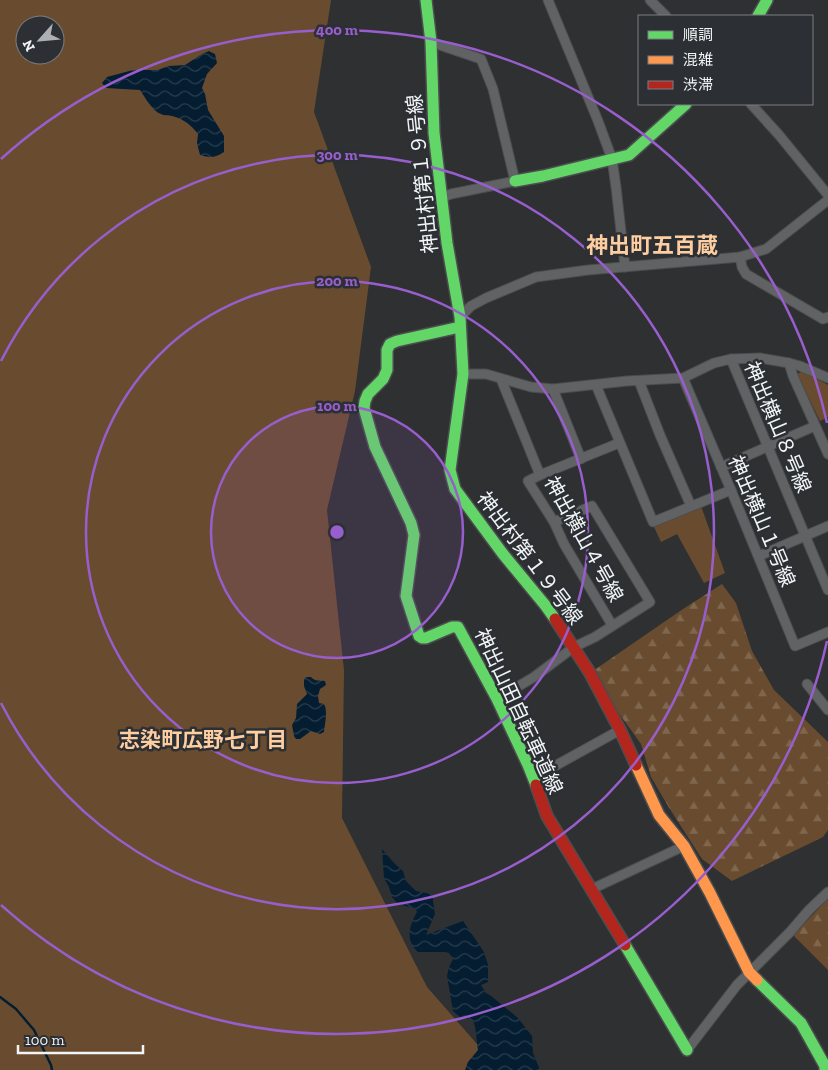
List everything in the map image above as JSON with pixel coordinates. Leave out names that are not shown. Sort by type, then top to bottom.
[{"type":"street","name":"神出村第１９号線","points":[[426,0],[431,42],[434,133],[447,243],[460,322],[463,374],[450,470],[455,489],[503,554],[545,605],[574,647],[620,730],[659,815],[684,846],[750,972],[801,1024],[825,1066],[825,1070]]},
{"type":"street","points":[[548,0],[612,160],[625,267]]},
{"type":"street","points":[[650,0],[665,15]]},
{"type":"street","points":[[759,15],[767,0]]},
{"type":"street","points":[[431,42],[481,59],[493,89],[515,181]]},
{"type":"street","points":[[441,198],[451,194],[543,176],[629,155],[685,105]]},
{"type":"street","points":[[752,105],[780,135],[828,194]]},
{"type":"street","points":[[460,322],[471,306],[536,277],[740,257],[766,249],[828,200]]},
{"type":"street","points":[[740,257],[746,274],[823,319],[828,317]]},
{"type":"street","name":"神出山田自転車道線","points":[[460,322],[390,344],[387,350],[386,370],[383,378],[368,394],[365,401],[364,408],[375,446],[411,523],[414,535],[406,596],[419,636],[422,638],[452,627],[458,627],[461,631],[497,699],[528,764],[547,816],[687,1050]]},
{"type":"street","points":[[463,374],[486,374],[530,387],[553,389],[683,378],[714,363],[731,359],[760,358],[800,366],[828,378]]},
{"type":"street","name":"神出横山８号線","points":[[731,359],[828,590]]},
{"type":"street","points":[[789,363],[828,454]]},
{"type":"street","name":"神出横山１号線","points":[[683,378],[796,646],[828,632]]},
{"type":"street","points":[[501,379],[540,475],[619,443]]},
{"type":"street","points":[[639,381],[691,506]]},
{"type":"street","points":[[596,385],[653,522],[731,490]]},
{"type":"street","points":[[553,389],[581,459]]},
{"type":"street","points":[[721,466],[815,426]]},
{"type":"street","name":"神出横山４号線","points":[[540,475],[528,481],[554,522],[564,544],[612,626]]},
{"type":"street","points":[[497,699],[534,677],[574,647],[595,637],[650,602],[592,506],[554,522]]},
{"type":"street","points":[[759,556],[828,526]]},
{"type":"street","points":[[808,684],[828,710]]},
{"type":"street","points":[[534,779],[620,730]]},
{"type":"street","points":[[592,889],[684,846]]},
{"type":"street","points":[[687,1050],[737,985],[790,932],[809,910],[826,899]]},
{"type":"green space","points":[[0,0],[331,0],[314,112],[371,267],[355,391],[327,510],[344,670],[342,818],[427,987],[484,1052],[481,1070],[0,1070]]},
{"type":"green space","points":[[803,371],[828,385],[828,417],[820,421],[797,374]]},
{"type":"green space","points":[[701,506],[725,573],[704,583],[677,534],[661,542],[654,527]]},
{"type":"green space","points":[[722,584],[736,603],[752,651],[774,690],[828,742],[828,830],[823,837],[732,881],[702,859],[651,777],[641,744],[590,673]]},
{"type":"green space","points":[[828,899],[828,970],[793,935]]},
{"type":"water","points":[[209,51],[215,54],[217,63],[207,74],[202,88],[208,110],[224,136],[224,152],[215,156],[200,155],[197,143],[198,134],[193,128],[180,119],[164,115],[155,110],[140,90],[106,88],[102,83],[107,77],[133,70],[157,70],[169,66],[185,65]]},
{"type":"water","points":[[307,677],[325,681],[326,685],[320,689],[318,696],[319,703],[324,704],[326,710],[324,732],[320,734],[311,731],[300,739],[296,739],[292,725],[296,718],[297,704],[307,694],[304,679]]},
{"type":"water","points":[[382,849],[403,871],[406,881],[416,891],[432,894],[435,914],[426,935],[463,921],[484,952],[488,965],[488,982],[481,985],[486,993],[518,1018],[532,1036],[533,1053],[540,1070],[465,1070],[468,1062],[478,1050],[473,1020],[460,1017],[453,1011],[447,976],[453,959],[449,953],[445,952],[418,952],[411,943],[410,928],[417,912],[416,909],[398,904],[392,897],[384,878]]},
{"type":"waterway","points":[[0,997],[16,1009],[34,1030],[52,1070]]},
{"type":"traffic: fast","points":[[426,0],[431,42],[434,133],[447,243],[460,317],[463,374],[450,470],[455,489],[503,554],[555,619]]},
{"type":"traffic: fast","points":[[759,15],[767,0]]},
{"type":"traffic: fast","points":[[515,181],[629,155],[685,105]]},
{"type":"traffic: fast","points":[[460,327],[390,344],[387,350],[387,370],[383,379],[368,394],[364,408],[375,447],[411,523],[414,535],[406,596],[419,636],[426,638],[452,627],[458,627],[497,699],[536,785]]},
{"type":"traffic: fast","points":[[625,945],[687,1050]]},
{"type":"traffic: fast","points":[[757,980],[801,1023],[825,1066],[825,1070]]},
{"type":"traffic: slow","points":[[636,765],[659,815],[684,846],[710,893],[749,972],[757,980]]},
{"type":"traffic: jam","points":[[555,619],[590,673],[636,765]]},
{"type":"traffic: jam","points":[[536,785],[547,816],[625,945]]},
{"type":"district","name":"神出町五百蔵","points":[[652,245]]},
{"type":"district","name":"志染町広野七丁目","points":[[203,740]]}]
